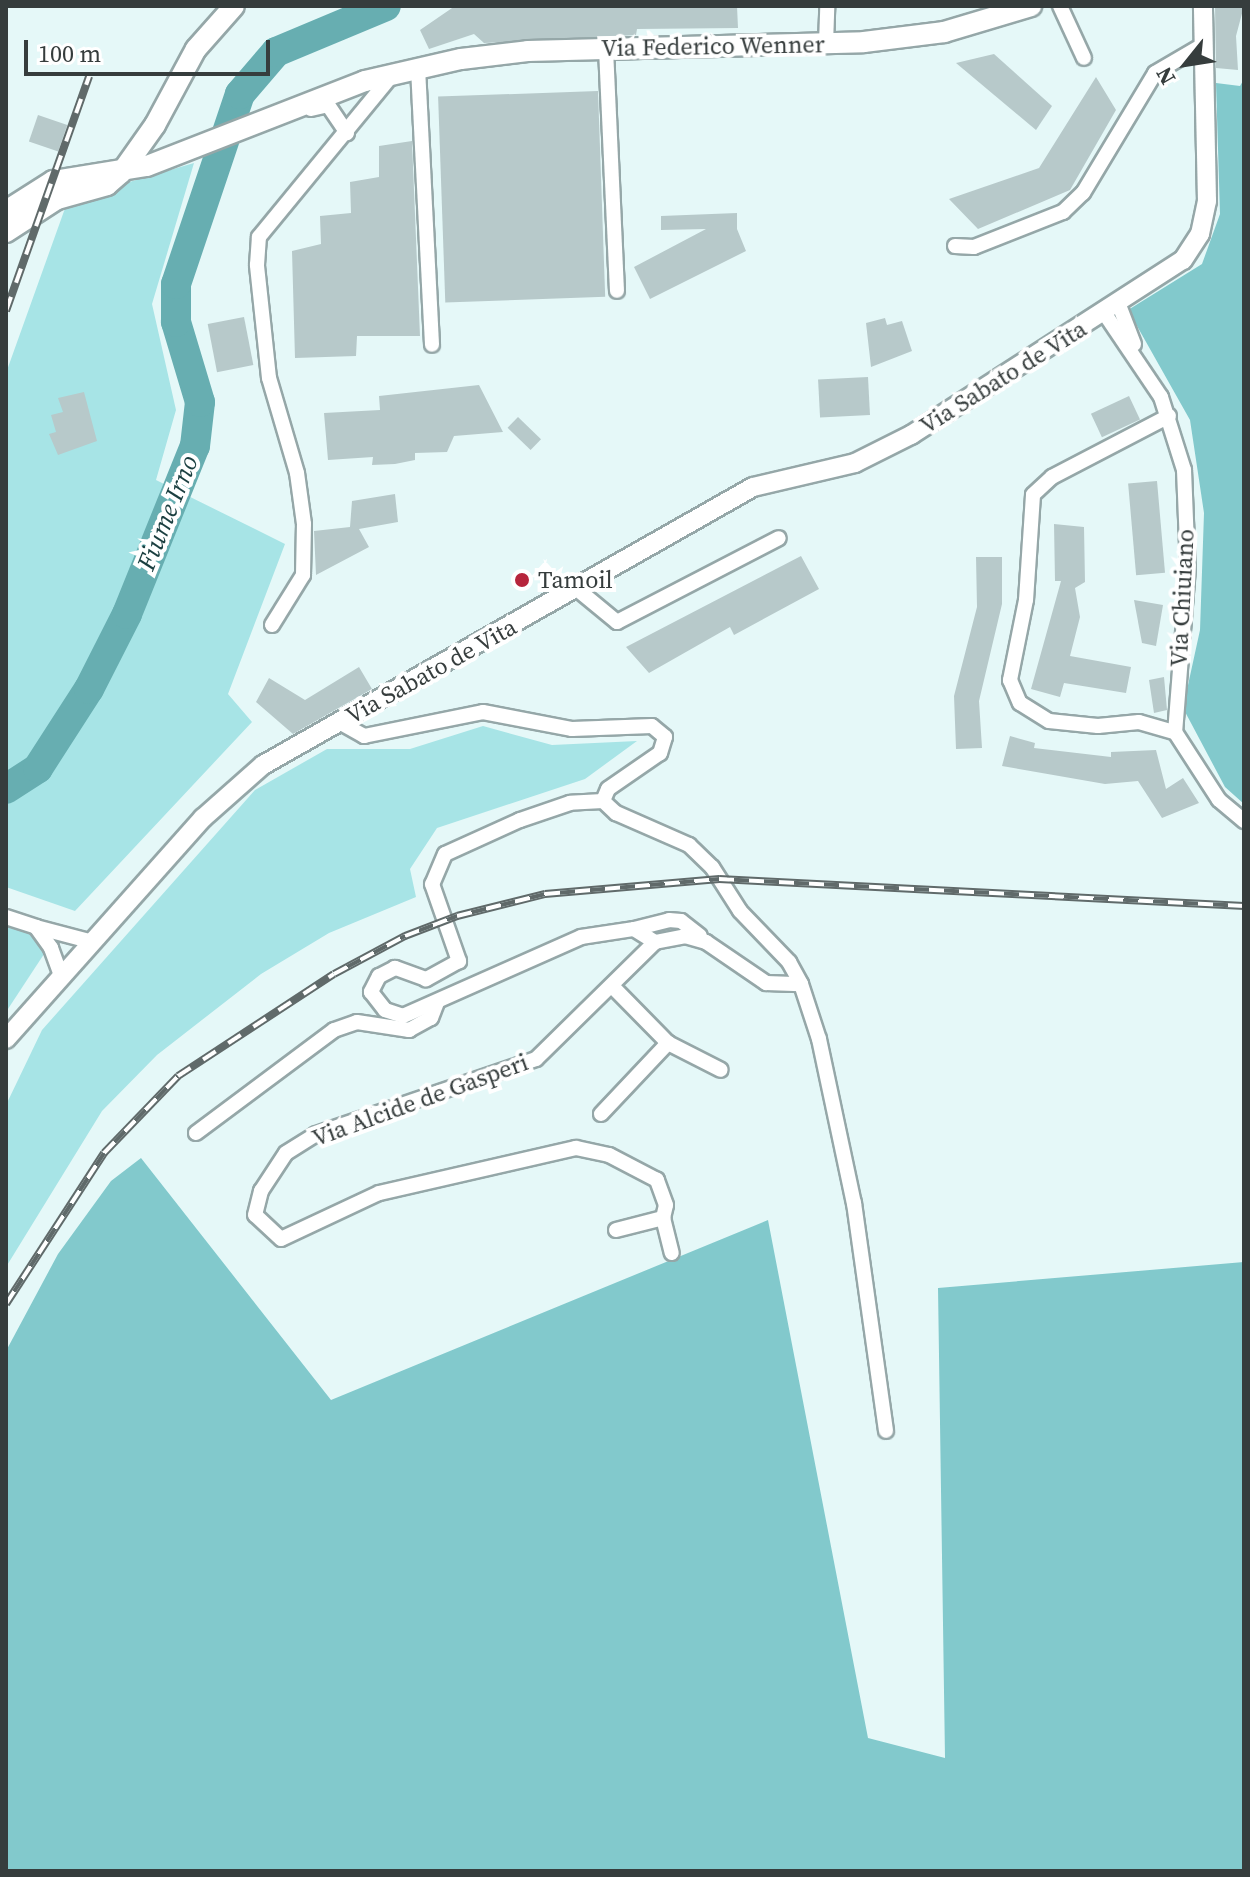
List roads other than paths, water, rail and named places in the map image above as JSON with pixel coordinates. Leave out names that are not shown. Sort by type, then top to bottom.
[{"type":"main road","points":[[6,232],[57,199],[107,185],[121,173],[155,125],[196,49],[234,6]]},
{"type":"main road","name":"Via Federico Wenner","points":[[6,211],[53,181],[102,170],[121,173],[147,166],[393,74],[418,68],[495,54],[826,44],[944,32],[1031,6]]},
{"type":"street","points":[[826,44],[827,6]]},
{"type":"street","points":[[1060,6],[1084,58]]},
{"type":"street","name":"Via Sabato de Vita","points":[[6,1039],[89,941],[236,786],[339,722],[753,487],[873,455],[1112,309],[1183,260],[1196,245],[1207,201],[1201,46],[1203,6]]},
{"type":"street","points":[[955,246],[974,247],[1063,212],[1083,193],[1155,73],[1201,46]]},
{"type":"street","points":[[606,49],[617,291]]},
{"type":"street","points":[[418,68],[432,345]]},
{"type":"street","points":[[272,625],[303,575],[304,524],[297,473],[269,378],[257,251],[266,228],[393,74]]},
{"type":"street","name":"Via Federico Wenner","points":[[261,122],[287,120],[328,105],[347,133]]},
{"type":"street","name":"Via Chiuiano","points":[[1112,309],[1169,416],[1184,470],[1188,568],[1175,732]]},
{"type":"street","points":[[1169,416],[1052,477],[1033,495],[1024,613],[1010,680],[1020,703],[1049,721],[1098,726],[1139,722],[1175,732],[1219,800],[1244,821]]},
{"type":"street","points":[[577,589],[617,622],[779,538]]},
{"type":"street","points":[[339,722],[364,736],[483,712],[572,729],[652,726],[665,737],[660,753],[608,789],[603,801]]},
{"type":"street","points":[[801,984],[766,983],[681,921],[581,937],[403,1016],[385,1010],[371,992],[379,976],[395,968],[426,979],[459,961],[432,884],[445,854],[520,820],[570,803],[603,801],[616,813],[689,845],[712,867],[740,911],[789,962],[801,984],[819,1039],[854,1203],[886,1431]]},
{"type":"street","points":[[6,917],[89,941]]},
{"type":"street","points":[[36,927],[60,973]]},
{"type":"street","points":[[634,929],[655,942],[685,936],[706,942]]},
{"type":"street","name":"Via Alcide de Gasperi","points":[[655,942],[613,987],[536,1059],[331,1129],[286,1153],[261,1191],[255,1215],[281,1239],[379,1193],[576,1148],[609,1155],[657,1180],[666,1205],[663,1218]]},
{"type":"street","points":[[613,987],[668,1043],[721,1070]]},
{"type":"street","points":[[196,1133],[334,1030],[357,1022],[409,1030],[431,1018],[437,1002]]},
{"type":"street","points":[[601,1114],[668,1043]]},
{"type":"street","points":[[616,1230],[663,1218],[672,1253]]},
{"type":"waterway","name":"Fiume Irno","points":[[6,789],[38,768],[89,689],[127,614],[195,446],[200,402],[176,322],[176,284],[240,94],[276,52],[386,6]]},
{"type":"railway","points":[[6,311],[89,76]]},
{"type":"railway","points":[[6,1304],[104,1153],[178,1076],[334,974],[405,936],[457,916],[545,894],[719,879],[1244,906]]},
{"type":"place","name":"Tamoil","points":[[522,580]]}]
